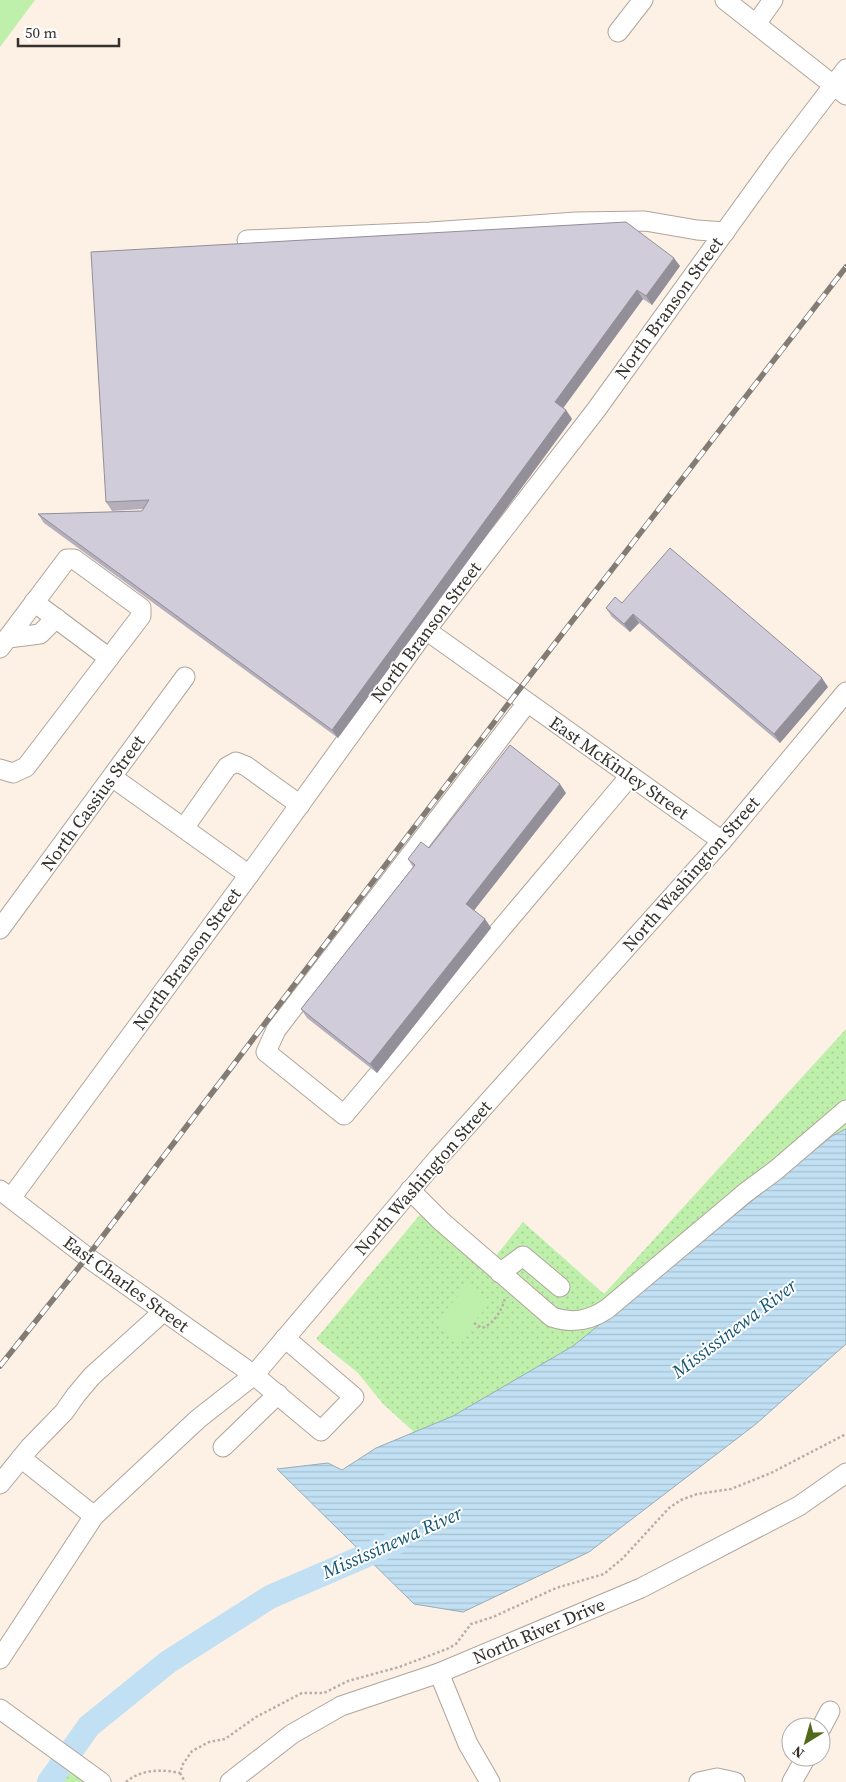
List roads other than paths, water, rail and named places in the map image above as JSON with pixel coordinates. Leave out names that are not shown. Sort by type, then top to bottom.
[{"type":"street","points":[[618,32],[643,0]]},
{"type":"street","points":[[725,0],[840,90]]},
{"type":"street","points":[[756,24],[773,0]]},
{"type":"street","name":"North Branson Street","points":[[5,1194],[249,875],[426,630],[596,410],[778,158],[840,90],[846,69]]},
{"type":"street","points":[[247,240],[430,232],[576,222],[646,222],[724,232]]},
{"type":"street","points":[[0,769],[13,773],[26,767],[141,616],[141,608],[74,560],[67,559],[4,643]]},
{"type":"street","points":[[34,602],[109,658]]},
{"type":"street","points":[[4,643],[40,634],[56,618]]},
{"type":"street","name":"East McKinley Street","points":[[426,630],[722,841]]},
{"type":"street","name":"North Cassius Street","points":[[0,929],[185,677]]},
{"type":"street","name":"North Washington Street","points":[[0,1659],[94,1516],[198,1418],[254,1375],[410,1190],[722,841],[846,692]]},
{"type":"street","points":[[521,699],[276,1030],[266,1052],[344,1115],[630,776]]},
{"type":"street","points":[[184,828],[227,767],[236,762],[246,766],[300,805]]},
{"type":"street","points":[[112,777],[249,875]]},
{"type":"street","points":[[410,1190],[441,1221],[552,1316],[564,1321],[581,1321],[598,1316],[607,1309],[846,1110]]},
{"type":"street","name":"East Charles Street","points":[[5,1194],[87,1256],[254,1375],[321,1431],[354,1397],[286,1338]]},
{"type":"street","points":[[504,1276],[523,1256],[560,1287]]},
{"type":"street","points":[[0,1484],[21,1458],[64,1412],[92,1376],[164,1311]]},
{"type":"street","points":[[222,1447],[278,1394]]},
{"type":"street","points":[[21,1458],[94,1516]]},
{"type":"street","name":"North River Drive","points":[[230,1782],[292,1734],[341,1706],[439,1673],[641,1588],[799,1506],[846,1474]]},
{"type":"street","points":[[439,1673],[468,1744],[490,1782]]},
{"type":"street","points":[[0,1709],[101,1782]]},
{"type":"street","points":[[827,1717],[830,1711]]},
{"type":"street","points":[[792,1782],[800,1767]]},
{"type":"street","points":[[700,1782],[717,1778],[735,1782]]},
{"type":"water","points":[[846,1129],[846,1344],[756,1424],[589,1552],[463,1612],[414,1604],[277,1469],[328,1463],[342,1470],[376,1448],[453,1416],[573,1346],[832,1136]]},
{"type":"waterway","name":"Mississinewa River","points":[[49,1782],[89,1726],[168,1662],[270,1597],[395,1543]]},
{"type":"railway","points":[[0,1366],[87,1257],[515,695],[846,267]]}]
